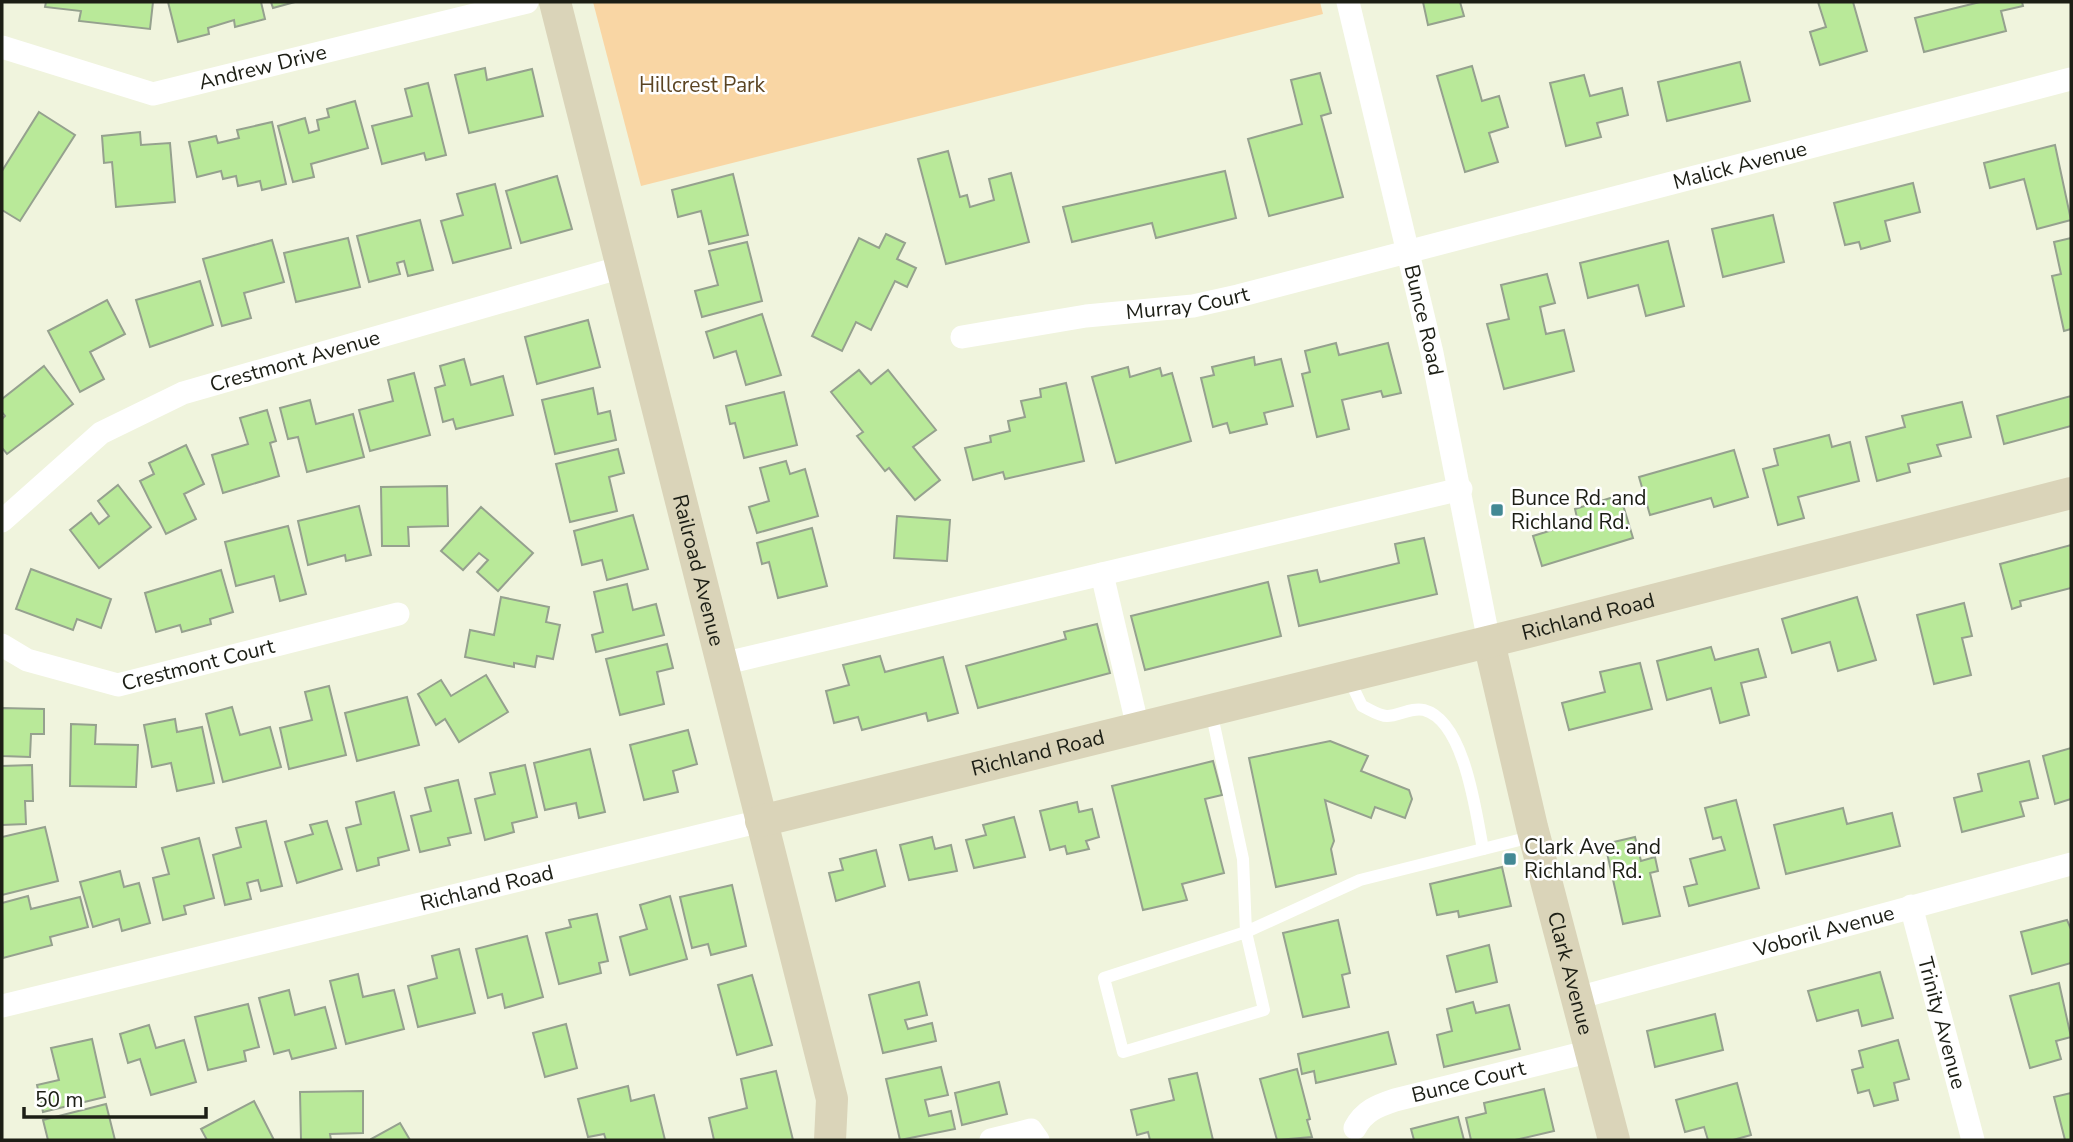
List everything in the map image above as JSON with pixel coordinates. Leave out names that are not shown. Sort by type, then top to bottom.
[{"type":"street","name":"Andrew Drive","points":[[2,47],[153,94],[527,2]]},
{"type":"street","name":"Railroad Avenue","points":[[555,2],[832,1098],[830,1140]]},
{"type":"street","name":"Bunce Road","points":[[1348,2],[1408,251],[1461,489],[1489,642]]},
{"type":"street","name":"Malick Avenue","points":[[1408,251],[2071,79]]},
{"type":"street","name":"Murray Court","points":[[962,337],[1086,316],[1193,306],[1408,251]]},
{"type":"street","name":"Crestmont Avenue","points":[[2,520],[101,432],[183,393],[622,267]]},
{"type":"street","points":[[722,664],[1461,489]]},
{"type":"street","name":"Richland Road","points":[[2,1006],[1489,642],[2071,492]]},
{"type":"street","points":[[1102,574],[1138,728]]},
{"type":"street","name":"Crestmont Court","points":[[2,645],[27,660],[118,685],[398,614]]},
{"type":"street","name":"Clark Avenue","points":[[1489,642],[1535,836],[1614,1140]]},
{"type":"street","name":"Voboril Avenue","points":[[1577,998],[2071,864]]},
{"type":"street","name":"Trinity Avenue","points":[[1911,906],[1973,1140]]},
{"type":"street","name":"Bunce Court","points":[[1355,1128],[1361,1117],[1376,1107],[1395,1100],[1591,1051]]},
{"type":"street","points":[[991,1140],[1031,1130],[1038,1140]]},
{"type":"lane","points":[[1348,676],[1362,706],[1386,716],[1414,709],[1426,710],[1446,727],[1465,759],[1483,849]]},
{"type":"lane","points":[[1211,710],[1243,859],[1246,932],[1264,1010],[1124,1052],[1104,978],[1246,932],[1360,880],[1535,836]]},
{"type":"green space","name":"Hillcrest Park","points":[[593,2],[1320,2],[1323,14],[641,186]]},
{"type":"building","points":[[46,2],[153,2],[150,29],[79,21],[81,11],[45,7]]},
{"type":"building","points":[[168,2],[261,2],[265,19],[235,27],[234,20],[208,28],[209,34],[178,42]]},
{"type":"building","points":[[271,2],[295,2],[273,8]]},
{"type":"building","points":[[1423,2],[1460,2],[1464,16],[1428,25]]},
{"type":"building","points":[[1818,2],[1853,2],[1867,51],[1820,65],[1810,32],[1826,27]]},
{"type":"building","points":[[1980,2],[2022,2],[2023,6],[2001,11],[2006,31],[1924,52],[1915,18]]},
{"type":"building","points":[[1740,62],[1750,101],[1667,121],[1658,82]]},
{"type":"building","points":[[1472,66],[1482,101],[1499,96],[1508,127],[1489,133],[1498,162],[1465,172],[1437,76]]},
{"type":"building","points":[[485,68],[487,80],[532,69],[543,116],[469,133],[455,75]]},
{"type":"building","points":[[1320,73],[1331,113],[1321,116],[1343,197],[1269,216],[1248,139],[1302,124],[1291,80]]},
{"type":"building","points":[[1584,75],[1590,96],[1622,88],[1628,115],[1597,123],[1601,137],[1566,146],[1550,83]]},
{"type":"building","points":[[428,83],[446,155],[426,160],[424,153],[382,164],[372,126],[412,116],[405,89]]},
{"type":"building","points":[[355,101],[368,148],[311,164],[314,177],[293,182],[278,126],[305,118],[309,133],[319,130],[317,120],[329,117],[327,109]]},
{"type":"building","points":[[39,112],[75,135],[20,221],[2,210],[2,171]]},
{"type":"building","points":[[272,122],[286,184],[262,190],[260,181],[238,186],[236,176],[223,179],[221,171],[197,177],[189,142],[216,136],[218,143],[239,138],[237,130]]},
{"type":"building","points":[[140,132],[141,145],[170,143],[175,202],[116,207],[112,162],[104,163],[102,136]]},
{"type":"building","points":[[2055,145],[2071,220],[2037,229],[2024,179],[1990,188],[1984,163]]},
{"type":"building","points":[[948,151],[960,197],[967,195],[970,207],[994,200],[989,179],[1011,173],[1029,242],[946,264],[918,159]]},
{"type":"building","points":[[1225,171],[1236,218],[1156,238],[1152,223],[1072,242],[1063,207]]},
{"type":"building","points":[[733,174],[748,235],[709,244],[701,211],[678,217],[672,190]]},
{"type":"building","points":[[557,176],[572,229],[521,243],[506,191]]},
{"type":"building","points":[[1913,183],[1920,212],[1885,221],[1890,241],[1861,249],[1859,242],[1845,245],[1834,203]]},
{"type":"building","points":[[495,184],[511,248],[453,263],[441,221],[463,215],[457,194]]},
{"type":"building","points":[[1773,215],[1784,262],[1723,277],[1712,229]]},
{"type":"building","points":[[420,220],[433,270],[408,276],[404,261],[397,263],[400,274],[369,282],[357,236]]},
{"type":"building","points":[[886,234],[905,243],[897,259],[916,268],[907,287],[895,281],[871,330],[856,322],[842,351],[812,336],[859,238],[879,248]]},
{"type":"building","points":[[348,238],[360,287],[296,302],[284,253]]},
{"type":"building","points":[[2071,238],[2071,329],[2064,331],[2052,276],[2061,274],[2054,242]]},
{"type":"building","points":[[272,240],[284,282],[244,293],[251,318],[222,326],[203,259]]},
{"type":"building","points":[[1668,241],[1684,306],[1646,316],[1638,285],[1588,298],[1580,263]]},
{"type":"building","points":[[747,242],[762,301],[702,317],[695,291],[718,285],[709,251]]},
{"type":"building","points":[[1547,274],[1555,303],[1540,307],[1546,334],[1564,330],[1574,371],[1504,389],[1487,324],[1509,319],[1501,285]]},
{"type":"building","points":[[200,281],[213,325],[150,347],[136,300]]},
{"type":"building","points":[[107,300],[125,334],[90,352],[104,379],[80,392],[48,331]]},
{"type":"building","points":[[762,314],[781,375],[746,385],[736,351],[714,358],[706,332]]},
{"type":"building","points":[[588,320],[600,367],[537,384],[525,337]]},
{"type":"building","points":[[1336,343],[1339,355],[1388,343],[1401,393],[1383,397],[1381,391],[1342,400],[1349,429],[1317,437],[1302,374],[1310,372],[1305,351]]},
{"type":"building","points":[[1254,357],[1255,365],[1281,359],[1293,406],[1264,413],[1267,424],[1230,433],[1227,423],[1213,427],[1201,378],[1214,375],[1212,367]]},
{"type":"building","points":[[464,359],[471,385],[503,376],[513,415],[456,429],[453,419],[443,422],[435,388],[445,385],[440,366]]},
{"type":"building","points":[[44,366],[73,404],[7,454],[2,448],[2,419],[5,416],[2,412],[2,399]]},
{"type":"building","points":[[1128,367],[1130,377],[1160,368],[1162,376],[1172,373],[1191,441],[1116,463],[1092,377]]},
{"type":"building","points":[[859,370],[871,384],[888,370],[936,430],[913,447],[940,480],[915,500],[889,468],[885,471],[857,436],[863,432],[831,392]]},
{"type":"building","points":[[414,373],[430,435],[370,451],[359,410],[393,401],[388,380]]},
{"type":"building","points":[[1066,383],[1084,461],[1005,479],[1003,472],[973,480],[965,448],[991,442],[990,436],[1010,431],[1008,421],[1025,417],[1021,401],[1041,397],[1040,389]]},
{"type":"building","points":[[593,388],[598,414],[610,411],[616,440],[555,454],[542,400]]},
{"type":"building","points":[[784,392],[797,445],[744,458],[735,423],[730,424],[726,406]]},
{"type":"building","points":[[2071,396],[2071,426],[2004,444],[1997,416]]},
{"type":"building","points":[[310,400],[316,424],[353,414],[364,457],[307,472],[298,437],[288,439],[280,408]]},
{"type":"building","points":[[1962,402],[1971,437],[1937,445],[1941,456],[1908,464],[1910,472],[1877,481],[1866,437],[1905,427],[1902,416]]},
{"type":"building","points":[[267,410],[276,441],[270,443],[279,476],[223,493],[212,455],[248,444],[240,418]]},
{"type":"building","points":[[1829,435],[1832,447],[1850,442],[1859,481],[1798,497],[1804,518],[1778,525],[1763,469],[1778,465],[1774,449]]},
{"type":"building","points":[[186,445],[204,484],[184,494],[196,519],[166,534],[140,481],[154,474],[149,463]]},
{"type":"building","points":[[618,449],[624,473],[609,477],[617,511],[570,522],[556,464]]},
{"type":"building","points":[[1734,450],[1748,497],[1714,507],[1711,498],[1650,515],[1639,477]]},
{"type":"building","points":[[786,461],[790,474],[805,469],[818,516],[757,533],[749,507],[769,501],[760,468]]},
{"type":"building","points":[[118,485],[151,527],[99,568],[70,530],[91,513],[99,524],[109,516],[98,501]]},
{"type":"building","points":[[447,486],[448,526],[408,527],[409,546],[382,546],[381,487]]},
{"type":"building","points":[[1620,495],[1633,538],[1542,566],[1533,536],[1578,522],[1575,509]]},
{"type":"building","points":[[359,506],[371,555],[346,561],[345,555],[308,565],[298,521]]},
{"type":"building","points":[[481,507],[533,553],[498,591],[477,572],[488,560],[479,553],[463,570],[441,551]]},
{"type":"building","points":[[633,515],[648,569],[607,580],[602,560],[582,565],[574,531]]},
{"type":"building","points":[[897,516],[950,520],[947,561],[894,558]]},
{"type":"building","points":[[288,526],[306,594],[280,601],[274,576],[236,586],[225,542]]},
{"type":"building","points":[[812,528],[827,586],[778,598],[769,562],[762,564],[757,543]]},
{"type":"building","points":[[1424,538],[1437,594],[1299,626],[1288,576],[1317,570],[1320,582],[1399,563],[1395,544]]},
{"type":"building","points":[[2071,545],[2071,588],[2020,601],[2021,606],[2012,609],[2000,564]]},
{"type":"building","points":[[31,569],[111,599],[101,628],[77,619],[73,630],[16,609]]},
{"type":"building","points":[[221,570],[233,612],[210,619],[211,624],[182,632],[180,625],[156,632],[145,593]]},
{"type":"building","points":[[1268,582],[1281,636],[1145,670],[1131,616]]},
{"type":"building","points":[[627,584],[633,610],[656,604],[664,635],[596,652],[592,635],[603,632],[594,592]]},
{"type":"building","points":[[501,597],[549,607],[546,622],[560,625],[553,659],[537,656],[535,667],[514,663],[514,667],[465,657],[470,630],[494,635]]},
{"type":"building","points":[[1857,597],[1876,660],[1838,671],[1830,642],[1792,653],[1782,619]]},
{"type":"building","points":[[1964,603],[1972,636],[1962,638],[1971,675],[1934,684],[1917,615]]},
{"type":"building","points":[[1097,624],[1110,673],[978,708],[966,666],[1066,639],[1064,632]]},
{"type":"building","points":[[667,644],[673,668],[657,672],[664,704],[620,715],[606,659]]},
{"type":"building","points":[[1711,647],[1715,660],[1758,649],[1766,677],[1741,683],[1749,715],[1720,723],[1711,688],[1667,700],[1657,661]]},
{"type":"building","points":[[880,656],[885,672],[943,657],[958,713],[928,721],[926,713],[862,730],[858,717],[834,723],[826,691],[849,685],[843,665]]},
{"type":"building","points":[[1640,663],[1652,709],[1569,730],[1562,703],[1605,692],[1600,672]]},
{"type":"building","points":[[486,675],[508,712],[459,742],[445,719],[436,725],[418,694],[441,680],[451,696]]},
{"type":"building","points":[[329,686],[346,755],[289,769],[280,728],[312,720],[305,692]]},
{"type":"building","points":[[407,697],[419,745],[357,761],[345,713]]},
{"type":"building","points":[[232,707],[240,735],[270,727],[281,767],[223,782],[206,714]]},
{"type":"building","points":[[2,708],[44,709],[44,734],[31,734],[30,757],[2,756]]},
{"type":"building","points":[[175,719],[177,732],[202,727],[214,783],[177,791],[171,763],[152,767],[144,725]]},
{"type":"building","points":[[71,724],[96,725],[95,744],[138,745],[136,787],[70,786]]},
{"type":"building","points":[[688,730],[697,764],[673,771],[678,792],[644,800],[630,745]]},
{"type":"building","points":[[1330,741],[1368,756],[1361,771],[1409,790],[1412,799],[1405,818],[1375,807],[1371,818],[1325,800],[1334,841],[1331,849],[1336,874],[1276,887],[1249,758]]},
{"type":"building","points":[[2071,748],[2071,799],[2055,804],[2043,756]]},
{"type":"building","points":[[590,749],[605,812],[579,818],[576,803],[545,810],[534,763]]},
{"type":"building","points":[[1213,761],[1222,795],[1205,799],[1224,873],[1182,884],[1187,900],[1143,910],[1112,786]]},
{"type":"building","points":[[2029,761],[2038,798],[2020,802],[2024,816],[1962,832],[1954,798],[1982,791],[1978,774]]},
{"type":"building","points":[[32,765],[33,801],[25,801],[26,824],[2,825],[2,766]]},
{"type":"building","points":[[525,765],[537,817],[512,823],[514,832],[485,840],[475,799],[495,794],[490,773]]},
{"type":"building","points":[[458,780],[471,833],[448,838],[450,845],[420,852],[411,816],[431,811],[425,788]]},
{"type":"building","points":[[394,792],[409,850],[378,858],[379,865],[357,871],[346,828],[361,824],[356,802]]},
{"type":"building","points":[[1736,800],[1759,888],[1689,906],[1684,887],[1697,884],[1690,859],[1725,850],[1721,837],[1713,839],[1705,808]]},
{"type":"building","points":[[1077,802],[1079,812],[1092,809],[1099,837],[1086,841],[1089,849],[1067,854],[1065,846],[1050,850],[1040,811]]},
{"type":"building","points":[[1843,808],[1847,824],[1892,813],[1900,846],[1786,874],[1774,825]]},
{"type":"building","points":[[1014,817],[1025,857],[974,868],[966,840],[986,835],[983,825]]},
{"type":"building","points":[[266,821],[282,886],[261,891],[258,880],[247,883],[251,899],[225,905],[213,855],[241,847],[236,828]]},
{"type":"building","points":[[327,821],[342,869],[297,883],[285,842],[313,834],[310,825]]},
{"type":"building","points":[[45,827],[58,881],[2,895],[2,837]]},
{"type":"building","points":[[932,837],[935,849],[951,845],[957,871],[909,880],[900,845]]},
{"type":"building","points":[[1635,837],[1641,861],[1655,857],[1658,871],[1650,873],[1660,916],[1623,924],[1605,844]]},
{"type":"building","points":[[199,838],[214,898],[184,906],[186,914],[163,920],[153,878],[169,874],[162,848]]},
{"type":"building","points":[[876,850],[885,886],[836,901],[829,873],[843,870],[840,859]]},
{"type":"building","points":[[1502,867],[1511,906],[1459,917],[1458,911],[1437,915],[1430,884]]},
{"type":"building","points":[[120,871],[124,887],[139,883],[150,923],[122,931],[119,919],[93,927],[80,882]]},
{"type":"building","points":[[732,885],[746,946],[711,955],[708,944],[692,948],[680,897]]},
{"type":"building","points":[[28,896],[31,909],[80,897],[88,927],[50,937],[52,945],[3,958],[2,903]]},
{"type":"building","points":[[670,896],[687,959],[630,975],[620,937],[647,929],[640,905]]},
{"type":"building","points":[[597,914],[608,961],[599,963],[601,973],[559,984],[546,933],[571,927],[569,920]]},
{"type":"building","points":[[1338,920],[1350,973],[1342,975],[1349,1007],[1303,1017],[1283,933]]},
{"type":"building","points":[[2067,920],[2071,929],[2071,963],[2032,974],[2021,932]]},
{"type":"building","points":[[527,936],[543,997],[505,1008],[502,994],[488,998],[476,949]]},
{"type":"building","points":[[1489,945],[1497,982],[1456,992],[1447,956]]},
{"type":"building","points":[[459,949],[475,1013],[418,1027],[408,986],[437,978],[432,956]]},
{"type":"building","points":[[1880,972],[1893,1018],[1862,1026],[1858,1010],[1817,1021],[1808,991]]},
{"type":"building","points":[[358,974],[363,997],[394,990],[404,1029],[346,1044],[330,981]]},
{"type":"building","points":[[752,975],[772,1045],[737,1055],[718,985]]},
{"type":"building","points":[[919,982],[927,1015],[905,1020],[908,1029],[932,1023],[936,1041],[883,1053],[869,995]]},
{"type":"building","points":[[2059,983],[2071,1037],[2056,1041],[2061,1059],[2030,1068],[2010,996]]},
{"type":"building","points":[[289,990],[295,1015],[325,1007],[336,1048],[292,1059],[289,1050],[274,1054],[259,998]]},
{"type":"building","points":[[1473,1002],[1476,1013],[1509,1005],[1520,1049],[1444,1067],[1437,1035],[1452,1031],[1447,1009]]},
{"type":"building","points":[[248,1004],[259,1047],[244,1051],[246,1061],[208,1070],[195,1017]]},
{"type":"building","points":[[1715,1014],[1723,1050],[1655,1067],[1647,1031]]},
{"type":"building","points":[[566,1024],[577,1068],[545,1077],[533,1033]]},
{"type":"building","points":[[149,1025],[156,1048],[184,1040],[196,1082],[151,1095],[140,1059],[128,1063],[120,1034]]},
{"type":"building","points":[[1388,1032],[1396,1064],[1316,1083],[1314,1071],[1302,1074],[1298,1054]]},
{"type":"building","points":[[92,1039],[105,1097],[43,1112],[37,1085],[59,1080],[51,1048]]},
{"type":"building","points":[[1898,1040],[1909,1079],[1894,1083],[1898,1100],[1874,1106],[1869,1090],[1858,1093],[1852,1070],[1863,1067],[1859,1051]]},
{"type":"building","points":[[941,1067],[948,1095],[925,1100],[929,1116],[951,1111],[955,1129],[900,1140],[886,1079]]},
{"type":"building","points":[[1297,1069],[1312,1137],[1277,1140],[1260,1079]]},
{"type":"building","points":[[776,1071],[793,1140],[714,1140],[709,1118],[747,1108],[741,1079]]},
{"type":"building","points":[[1197,1073],[1213,1140],[1150,1140],[1148,1132],[1137,1135],[1131,1110],[1174,1100],[1169,1079]]},
{"type":"building","points":[[999,1082],[1007,1114],[962,1125],[955,1093]]},
{"type":"building","points":[[1737,1083],[1751,1135],[1733,1140],[1708,1140],[1704,1127],[1685,1132],[1676,1100]]},
{"type":"building","points":[[628,1086],[631,1101],[654,1095],[665,1140],[606,1140],[604,1134],[588,1137],[578,1099]]},
{"type":"building","points":[[1544,1089],[1554,1131],[1515,1140],[1471,1140],[1466,1118],[1486,1113],[1484,1103]]},
{"type":"building","points":[[363,1091],[363,1133],[330,1134],[331,1140],[301,1140],[300,1092]]},
{"type":"building","points":[[2071,1093],[2071,1140],[2065,1140],[2054,1097]]},
{"type":"building","points":[[254,1101],[274,1140],[207,1140],[201,1129]]},
{"type":"building","points":[[106,1104],[115,1140],[48,1140],[43,1120]]},
{"type":"building","points":[[1458,1117],[1464,1140],[1414,1140],[1411,1129]]},
{"type":"building","points":[[400,1123],[410,1140],[371,1140],[371,1139]]},
{"type":"place","name":"Bunce Rd. and Richland Rd.","points":[[1497,510]]},
{"type":"place","name":"Clark Ave. and Richland Rd.","points":[[1510,859]]}]
